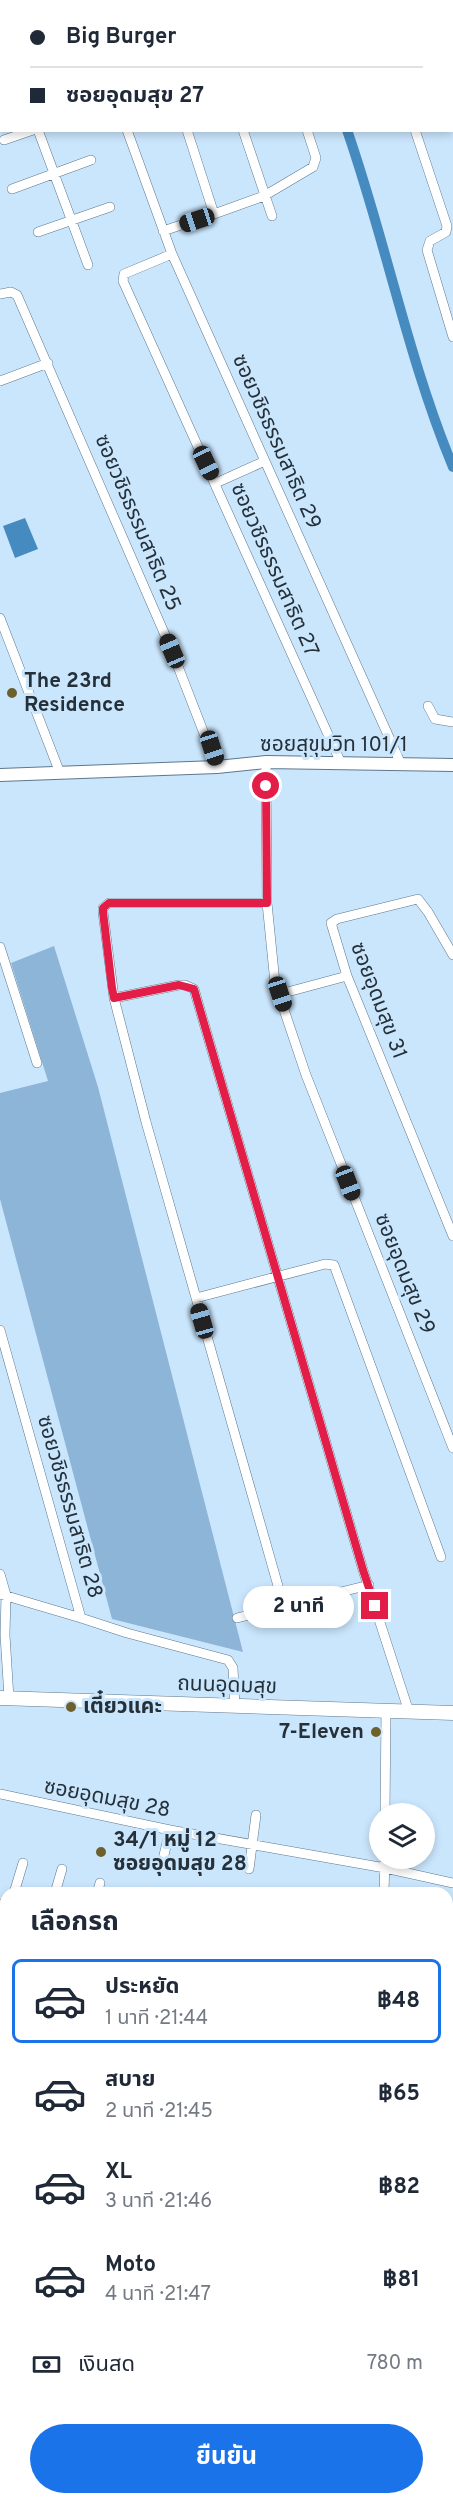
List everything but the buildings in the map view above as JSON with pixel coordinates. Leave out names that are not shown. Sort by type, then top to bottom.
[{"type":"main road","name":"ถนนอุดมสุข","points":[[5,1698],[453,1713]]},
{"type":"street","points":[[4,140],[27,132]]},
{"type":"street","points":[[39,132],[88,265]]},
{"type":"street","name":"ซอยวชิรธรรมสาธิต 29","points":[[128,132],[172,254],[402,764]]},
{"type":"street","points":[[188,132],[214,214]]},
{"type":"street","points":[[244,132],[272,216]]},
{"type":"street","points":[[163,231],[264,195],[315,164],[316,159],[308,132]]},
{"type":"street","points":[[416,132],[447,226],[446,232],[430,241],[427,250],[453,337]]},
{"type":"street","points":[[12,189],[91,160]]},
{"type":"street","points":[[38,232],[110,207]]},
{"type":"street","name":"ซอยวชิรธรรมสาธิต 27","points":[[172,254],[124,274],[123,281],[341,763]]},
{"type":"street","name":"ซอยวชิรธรรมสาธิต 25","points":[[0,294],[11,292],[17,295],[172,651],[218,767]]},
{"type":"street","points":[[0,381],[48,363]]},
{"type":"street","points":[[216,483],[265,461]]},
{"type":"street","points":[[0,618],[60,773]]},
{"type":"street","points":[[429,706],[435,719],[453,722]]},
{"type":"street","name":"ซอยสุขุมวิท 101/1","points":[[0,775],[218,767],[266,762],[453,765]]},
{"type":"street","name":"ซอยอุดมสุข 29","points":[[266,762],[267,903],[273,973],[306,1075],[453,1448]]},
{"type":"street","name":"ซอยอุดมสุข 31","points":[[453,955],[422,902],[412,899],[333,922],[331,926],[347,976],[453,1236]]},
{"type":"street","points":[[267,903],[109,903],[103,908],[103,912],[114,998],[146,1122],[284,1607]]},
{"type":"street","points":[[0,947],[37,1063]]},
{"type":"street","points":[[280,994],[347,976]]},
{"type":"street","points":[[114,998],[179,985],[194,989],[369,1585],[409,1712]]},
{"type":"street","points":[[196,1298],[325,1264],[334,1265],[441,1557]]},
{"type":"street","name":"ซอยวชิรธรรมสาธิต 28","points":[[0,1330],[3,1355],[81,1618]]},
{"type":"street","points":[[0,1574],[5,1635],[5,1698]]},
{"type":"street","points":[[237,1618],[369,1585]]},
{"type":"street","name":"ซอยวชิรธรรมสาธิต 28","points":[[3,1594],[81,1618]]},
{"type":"street","points":[[81,1618],[228,1660],[233,1668],[235,1707]]},
{"type":"street","points":[[386,1711],[386,1803]]},
{"type":"street","name":"ซอยอุดมสุข 28","points":[[0,1794],[170,1830],[369,1861]]},
{"type":"street","points":[[249,1869],[256,1815]]},
{"type":"street","points":[[164,1855],[170,1830]]},
{"type":"street","points":[[16,1887],[23,1863]]},
{"type":"street","points":[[57,1887],[62,1869]]},
{"type":"street","points":[[384,1887],[385,1869]]},
{"type":"street","name":"ซอยอุดมสุข 28","points":[[406,1869],[453,1882]]},
{"type":"shaded area","points":[[25,518],[38,549],[15,558],[3,526]]},
{"type":"shaded area","points":[[54,946],[98,1087],[243,1652],[112,1619],[0,1199],[0,1093],[48,1081],[11,963]]},
{"type":"waterway","points":[[348,132],[423,385],[453,467]]},
{"type":"place","name":"The 23rd Residence","points":[[12,693]]},
{"type":"place","name":"เตี๋ยวแคะ","points":[[71,1707]]},
{"type":"place","name":"7-Eleven","points":[[376,1732]]},
{"type":"place","name":"34/1 หมู่ 12 ซอยอุดมสุข 28","points":[[101,1852]]},
{"type":"route","points":[[266,786],[267,903],[109,903],[103,908],[103,912],[112,988],[114,998],[179,985],[194,989],[375,1606]]}]
